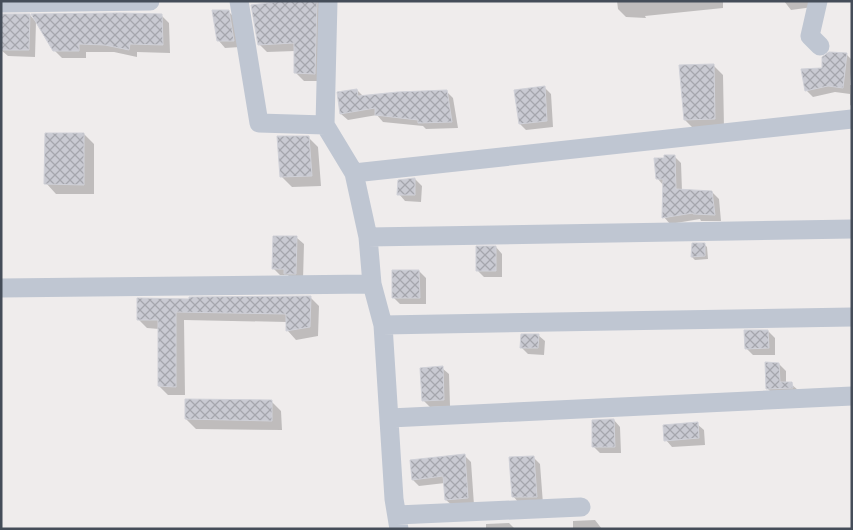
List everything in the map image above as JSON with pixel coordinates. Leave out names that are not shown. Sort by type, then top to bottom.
[{"type":"street","points":[[1,3],[150,1]]},
{"type":"street","points":[[240,1],[259,123],[325,125]]},
{"type":"street","points":[[328,1],[325,125],[354,173],[368,237],[372,284],[383,325],[394,500],[398,522],[581,507]]},
{"type":"street","points":[[818,1],[810,36],[820,46]]},
{"type":"street","points":[[354,173],[852,119]]},
{"type":"street","points":[[368,237],[852,229]]},
{"type":"street","points":[[1,288],[372,284]]},
{"type":"street","points":[[383,325],[852,317]]},
{"type":"street","points":[[390,418],[852,396]]},
{"type":"building","points":[[283,1],[317,1],[315,74],[294,73],[294,43],[258,45],[251,5]]},
{"type":"building","points":[[212,10],[229,10],[234,41],[217,41]]},
{"type":"building","points":[[1,14],[30,14],[29,50],[1,50]]},
{"type":"building","points":[[31,14],[162,14],[163,45],[130,44],[129,50],[105,45],[79,44],[79,51],[53,51]]},
{"type":"building","points":[[829,52],[847,53],[843,88],[828,86],[805,91],[801,69],[822,68],[822,57]]},
{"type":"building","points":[[714,64],[715,119],[684,120],[679,65]]},
{"type":"building","points":[[545,86],[547,121],[519,124],[514,90]]},
{"type":"building","points":[[357,89],[358,96],[447,90],[452,122],[418,123],[418,120],[375,115],[375,108],[340,114],[337,92]]},
{"type":"building","points":[[45,133],[84,133],[84,185],[44,184]]},
{"type":"building","points":[[277,136],[309,136],[312,176],[280,177]]},
{"type":"building","points":[[664,155],[675,155],[676,189],[712,191],[715,215],[693,213],[662,218],[663,179],[656,179],[654,158],[664,158]]},
{"type":"building","points":[[415,178],[415,195],[397,195],[398,180]]},
{"type":"building","points":[[273,236],[297,236],[296,274],[284,274],[284,269],[272,269]]},
{"type":"building","points":[[692,243],[705,243],[705,256],[691,257]]},
{"type":"building","points":[[476,246],[496,246],[496,271],[476,271]]},
{"type":"building","points":[[392,270],[419,270],[420,298],[392,298]]},
{"type":"building","points":[[311,296],[310,327],[286,331],[286,314],[176,312],[176,387],[158,386],[158,320],[137,320],[137,298],[189,299],[189,297]]},
{"type":"building","points":[[744,330],[768,330],[769,348],[745,349]]},
{"type":"building","points":[[521,334],[539,334],[538,348],[520,348]]},
{"type":"building","points":[[765,362],[779,363],[780,382],[792,382],[793,388],[766,389]]},
{"type":"building","points":[[443,366],[444,400],[422,401],[420,368]]},
{"type":"building","points":[[185,399],[272,400],[272,421],[185,419]]},
{"type":"building","points":[[614,419],[615,447],[592,447],[592,420]]},
{"type":"building","points":[[698,422],[699,438],[664,441],[663,425]]},
{"type":"building","points":[[465,454],[468,498],[445,500],[443,476],[412,480],[410,460]]},
{"type":"building","points":[[534,456],[537,497],[512,497],[509,457]]}]
